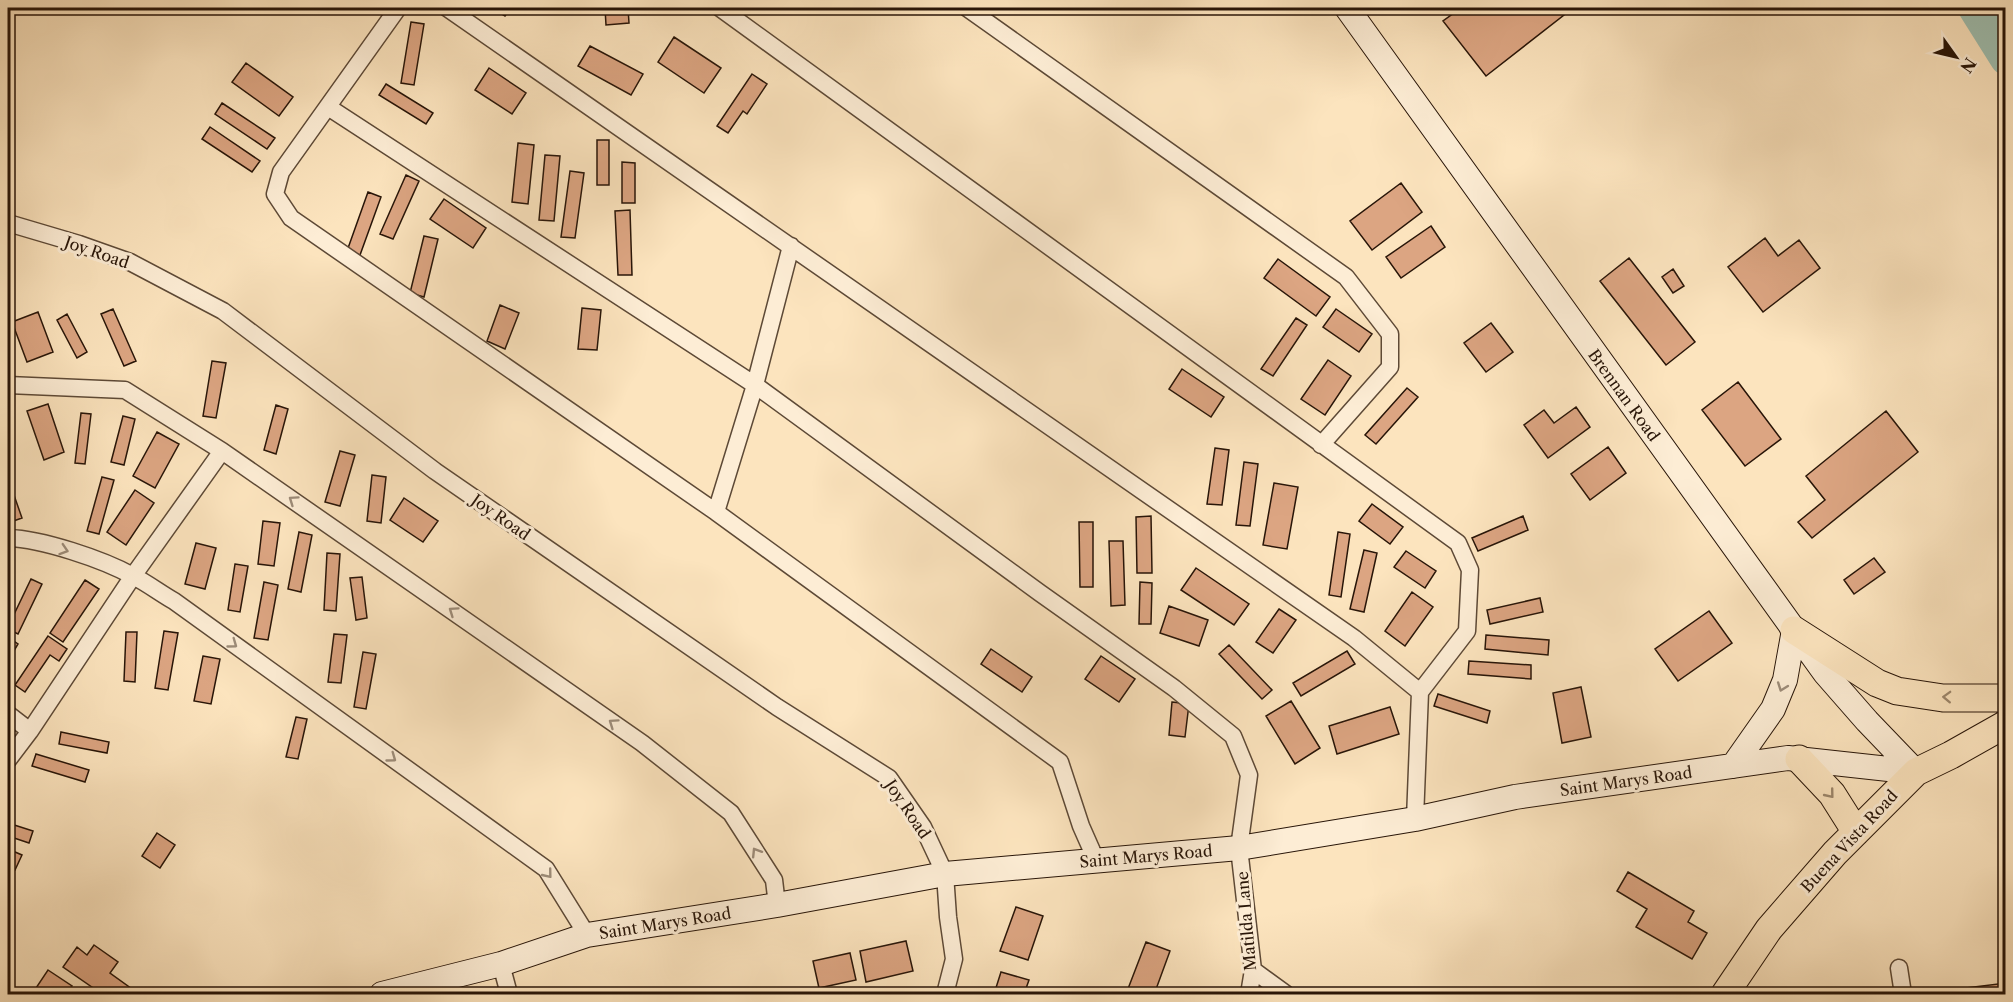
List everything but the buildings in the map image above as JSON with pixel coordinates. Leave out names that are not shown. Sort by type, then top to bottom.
[{"type":"main road","name":"Brennan Road","points":[[1347,8],[1825,674],[1916,772]]},
{"type":"main road","points":[[1733,766],[1773,709],[1785,680],[1794,630],[1877,683],[1897,691],[1943,698],[2006,698]]},
{"type":"main road","name":"Buena Vista Road","points":[[1725,994],[1769,929],[1835,853],[1916,772],[2006,724]]},
{"type":"main road","name":"Saint Marys Road","points":[[382,994],[501,964],[587,935],[777,905],[945,874],[1239,848],[1415,819],[1515,797],[1788,758],[1916,772]]},
{"type":"main road","points":[[1799,759],[1832,794],[1856,832]]},
{"type":"street","points":[[398,8],[281,172],[275,194],[291,218],[716,512],[1060,762],[1081,826],[1096,860]]},
{"type":"street","points":[[447,8],[1354,638],[1420,692]]},
{"type":"street","points":[[720,8],[1458,543],[1470,570],[1467,631],[1420,692],[1415,819]]},
{"type":"street","points":[[967,8],[1346,277],[1390,334],[1390,367],[1321,445]]},
{"type":"street","name":"Matilda Lane","points":[[328,107],[754,384],[1174,688],[1233,736],[1249,775],[1239,848],[1253,970],[1249,994]]},
{"type":"street","name":"Joy Road","points":[[8,223],[80,244],[130,262],[223,311],[435,471],[777,707],[889,778],[923,827],[945,874]]},
{"type":"street","points":[[716,512],[754,384],[791,246]]},
{"type":"street","points":[[8,385],[125,390],[222,451],[642,743],[731,813],[774,880],[777,905]]},
{"type":"street","points":[[8,760],[30,731],[133,576],[222,451]]},
{"type":"street","points":[[8,538],[29,539],[99,561],[133,576],[174,601],[546,869],[587,935]]},
{"type":"street","points":[[8,714],[30,731]]},
{"type":"street","points":[[945,874],[954,959],[945,994]]},
{"type":"street","points":[[501,964],[509,994]]},
{"type":"street","points":[[1899,968],[1903,994]]},
{"type":"street","points":[[1253,970],[1286,994]]},
{"type":"waterway","points":[[1974,8],[2006,59]]}]
